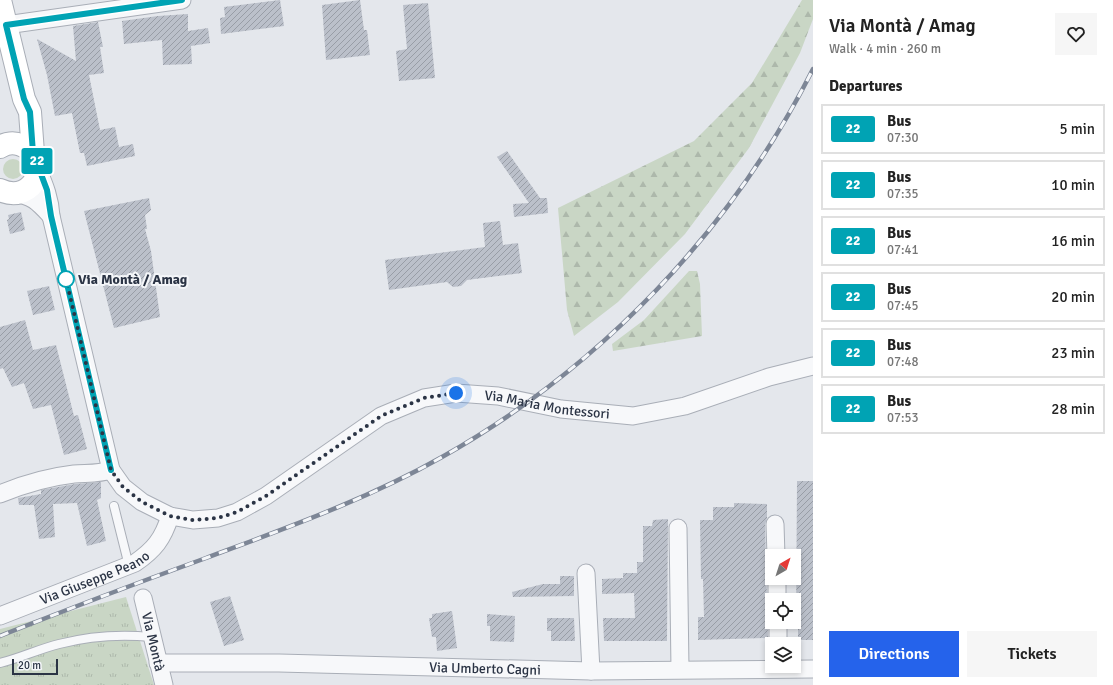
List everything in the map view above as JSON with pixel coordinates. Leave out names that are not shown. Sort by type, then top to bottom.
[{"type":"main road","points":[[0,0],[4,29],[24,99],[30,112],[36,162],[33,184],[28,189],[7,191]]},
{"type":"main road","points":[[1,146],[19,124],[24,99]]},
{"type":"main road","points":[[1,146],[11,143],[27,147],[36,162]]},
{"type":"street","points":[[4,29],[182,0]]},
{"type":"street","points":[[0,494],[36,481],[75,474],[103,473],[111,470],[51,216],[47,190],[36,162]]},
{"type":"street","points":[[7,191],[27,195],[36,200],[51,216]]},
{"type":"street","name":"Via Maria Montessori","points":[[111,470],[123,487],[142,502],[170,516],[193,520],[218,518],[237,512],[266,496],[381,416],[424,398],[456,393],[498,396],[561,409],[632,416],[685,406],[769,377],[813,366]]},
{"type":"street","name":"Via Giuseppe Peano","points":[[0,616],[84,582],[129,566],[151,552],[162,537],[170,516]]},
{"type":"street","points":[[776,524],[776,549]]},
{"type":"street","points":[[678,528],[680,669]]},
{"type":"street","points":[[586,573],[591,671]]},
{"type":"street","name":"Via Montà","points":[[142,598],[164,685]]},
{"type":"street","name":"Via Umberto Cagni","points":[[158,663],[279,663],[591,671],[765,668]]},
{"type":"street","name":"Via Umberto Cagni","points":[[801,669],[813,669]]},
{"type":"lane","points":[[114,506],[129,566]]},
{"type":"lane","points":[[0,663],[58,644],[97,636],[125,635],[151,637]]},
{"type":"green space","points":[[802,0],[813,0],[813,19],[800,53],[749,148],[685,234],[618,302],[574,336],[567,310],[558,208],[694,141],[752,83]]},
{"type":"green space","points":[[13,159],[20,162],[23,169],[20,176],[13,179],[6,176],[3,169],[6,162]]},
{"type":"green space","points":[[689,271],[697,271],[700,284],[702,336],[613,351],[612,344],[644,320]]},
{"type":"green space","points":[[126,597],[154,685],[0,685],[0,629]]},
{"type":"building","points":[[280,0],[284,26],[221,34],[220,18],[225,17],[224,7]]},
{"type":"building","points":[[360,0],[364,30],[367,30],[370,55],[326,60],[322,5]]},
{"type":"building","points":[[428,3],[435,78],[399,81],[396,51],[407,49],[403,5]]},
{"type":"building","points":[[188,14],[188,31],[208,28],[210,43],[191,46],[192,64],[163,65],[162,40],[124,44],[122,21]]},
{"type":"building","points":[[98,22],[103,47],[100,47],[104,73],[89,75],[100,130],[115,127],[119,147],[133,144],[135,156],[87,166],[84,153],[80,153],[72,113],[55,116],[47,75],[37,39],[76,61],[73,26]]},
{"type":"building","points":[[507,151],[540,198],[547,198],[548,213],[514,217],[513,204],[529,203],[497,157]]},
{"type":"building","points":[[149,198],[151,210],[145,215],[147,229],[145,229],[151,251],[160,317],[114,328],[84,211]]},
{"type":"building","points":[[21,212],[25,230],[10,234],[7,220],[9,219],[8,215]]},
{"type":"building","points":[[500,221],[503,245],[518,243],[522,273],[467,280],[461,286],[453,287],[447,282],[389,290],[385,260],[485,247],[483,223]]},
{"type":"building","points":[[49,286],[55,310],[33,315],[27,291]]},
{"type":"building","points":[[25,320],[33,350],[56,345],[74,416],[78,415],[87,449],[64,455],[51,405],[33,409],[24,383],[12,387],[3,368],[0,369],[0,327]]},
{"type":"building","points":[[797,481],[813,481],[813,640],[801,640],[801,637],[798,637],[798,629],[801,629],[801,593],[796,593],[796,585],[801,585],[801,549],[797,549]]},
{"type":"building","points":[[101,482],[101,498],[97,500],[106,541],[87,546],[77,503],[53,504],[55,537],[39,539],[34,505],[19,505],[18,498],[41,494],[41,490],[75,484]]},
{"type":"building","points":[[734,503],[767,504],[767,518],[765,524],[765,585],[767,585],[767,593],[765,593],[765,629],[768,629],[768,637],[698,640],[698,617],[704,617],[703,579],[701,579],[700,520],[713,520],[713,507],[734,507]]},
{"type":"building","points":[[668,519],[667,641],[604,641],[603,618],[635,618],[634,593],[602,594],[602,579],[623,578],[623,573],[637,573],[637,562],[643,562],[643,526],[652,526],[653,520]]},
{"type":"building","points":[[560,576],[574,576],[574,596],[513,597],[512,592],[543,584],[560,584]]},
{"type":"building","points":[[230,596],[244,640],[224,646],[210,602]]},
{"type":"building","points":[[452,611],[457,648],[437,651],[436,637],[432,637],[429,618],[432,618],[432,614]]},
{"type":"building","points":[[487,614],[515,616],[514,642],[490,641],[490,626],[487,626]]},
{"type":"building","points":[[547,618],[574,618],[575,641],[551,641],[551,631],[547,631]]},
{"type":"railway","points":[[0,636],[356,500],[442,457],[500,421],[555,381],[607,338],[656,290],[702,239],[743,185],[780,128],[813,69]]},
{"type":"bus line","name":"22","points":[[111,470],[51,216],[50,202],[33,153],[30,112],[24,99],[6,25],[182,0]]},
{"type":"place","name":"Via Montà / Amag","points":[[66,279]]},
{"type":"route","points":[[66,279],[111,470],[123,487],[142,502],[170,516],[193,520],[218,518],[237,512],[266,496],[381,416],[424,398],[456,393]]}]
